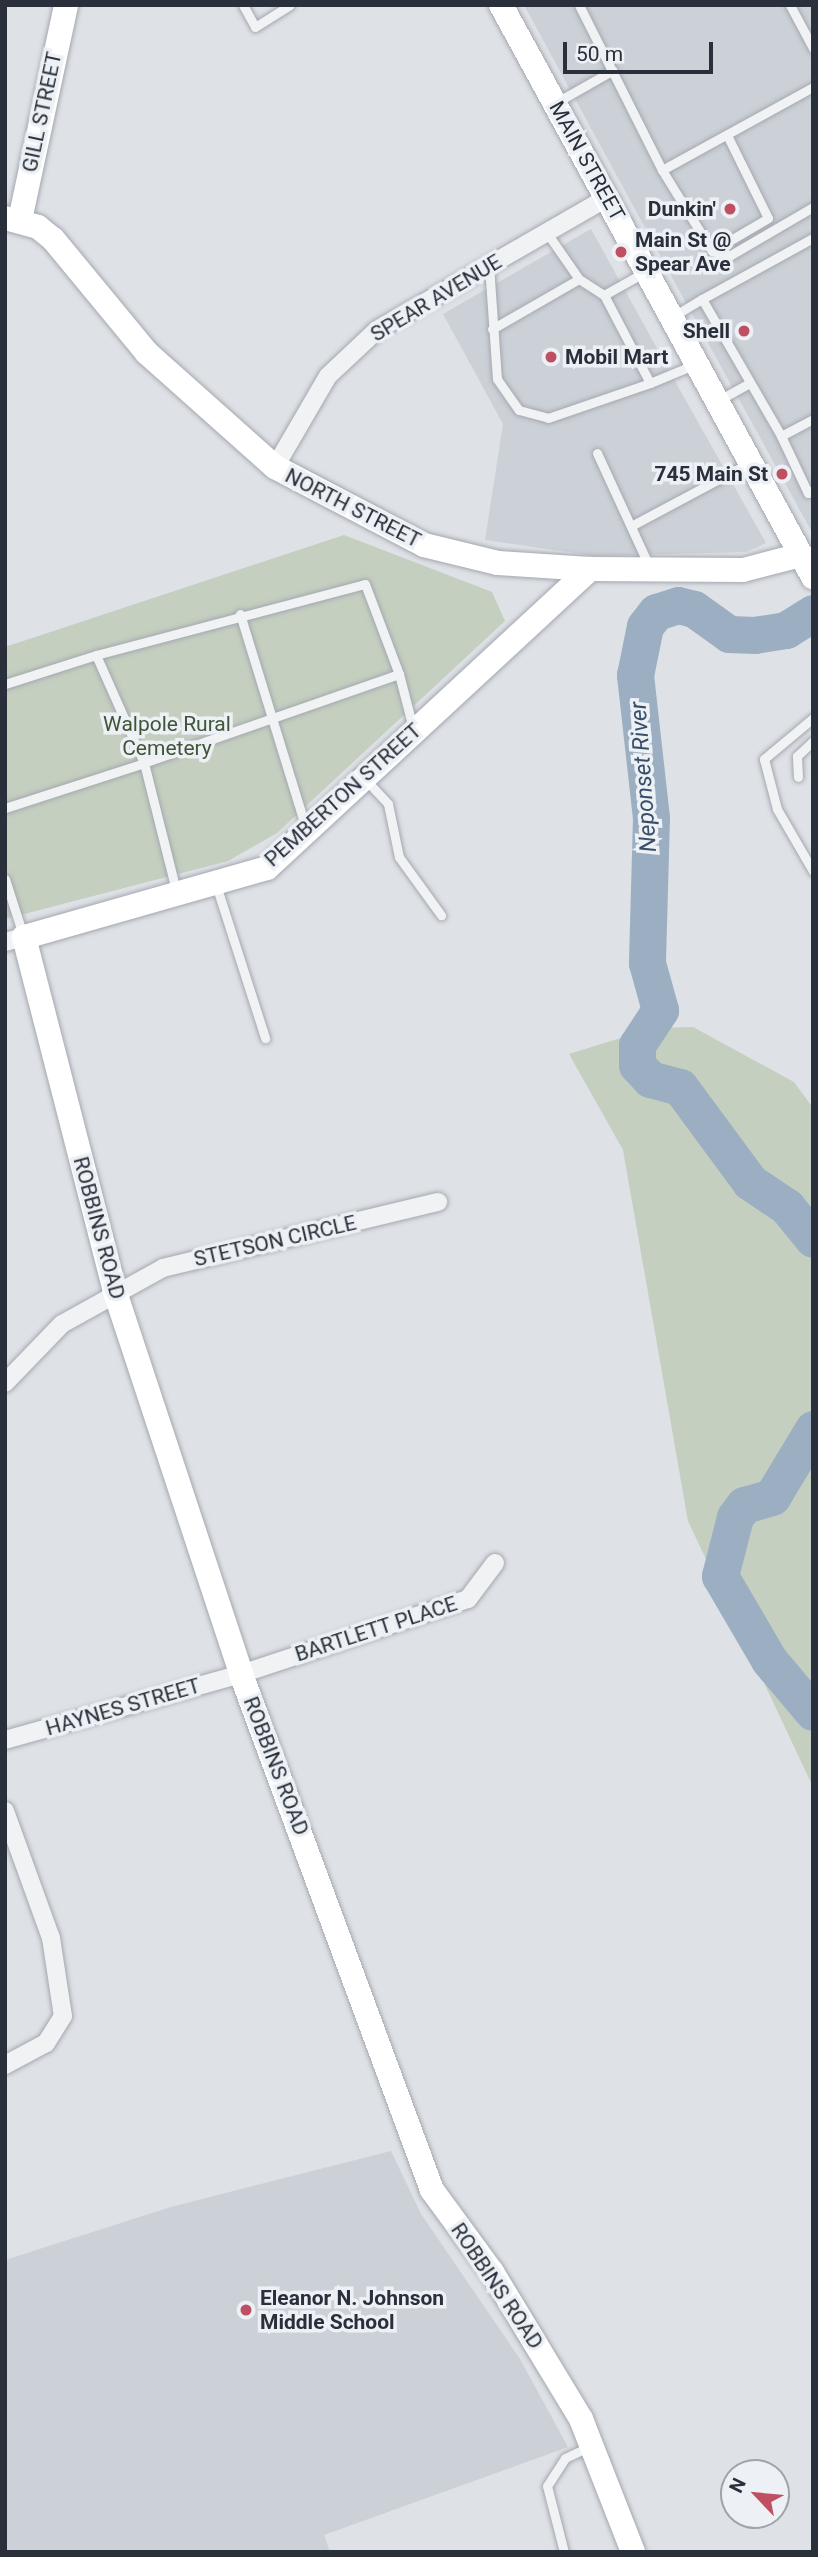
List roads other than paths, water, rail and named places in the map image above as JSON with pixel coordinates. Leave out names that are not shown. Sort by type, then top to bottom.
[{"type":"street","name":"GILL STREET","points":[[13,219],[66,5]]},
{"type":"street","name":"MAIN STREET","points":[[501,5],[813,577]]},
{"type":"street","name":"SPEAR AVENUE","points":[[275,467],[305,407],[359,345],[489,265],[607,198]]},
{"type":"street","name":"NORTH STREET","points":[[13,219],[53,239],[147,353],[275,467],[332,502],[453,555],[590,569],[743,570],[801,555]]},
{"type":"street","name":"PEMBERTON STREET","points":[[15,939],[216,885],[267,868],[590,569]]},
{"type":"street","name":"ROBBINS ROAD","points":[[15,939],[115,1292],[241,1674],[432,2190],[492,2272],[593,2446],[634,2552]]},
{"type":"street","name":"STETSON CIRCLE","points":[[5,1382],[62,1324],[115,1292],[163,1268],[438,1202]]},
{"type":"street","name":"BARTLETT PLACE","points":[[241,1674],[468,1599],[495,1563]]},
{"type":"street","name":"HAYNES STREET","points":[[5,1740],[241,1674]]},
{"type":"street","points":[[5,1811],[51,1938],[63,2016],[46,2043],[5,2065]]},
{"type":"lane","points":[[243,5],[255,27],[290,5]]},
{"type":"lane","points":[[579,5],[662,170],[712,251],[729,256],[813,207]]},
{"type":"lane","points":[[790,5],[813,48]]},
{"type":"lane","points":[[555,103],[613,70]]},
{"type":"lane","points":[[662,170],[813,87]]},
{"type":"lane","points":[[712,251],[768,218],[727,135]]},
{"type":"lane","points":[[547,233],[579,279],[604,295],[650,383]]},
{"type":"lane","points":[[672,317],[813,238]]},
{"type":"lane","points":[[489,265],[497,379],[519,410],[548,418],[650,383],[697,363]]},
{"type":"lane","points":[[604,295],[647,271]]},
{"type":"lane","points":[[492,329],[579,279]]},
{"type":"lane","points":[[702,299],[781,436],[808,493],[813,490]]},
{"type":"lane","points":[[718,401],[750,383]]},
{"type":"lane","points":[[781,436],[813,419]]},
{"type":"lane","points":[[597,453],[650,568]]},
{"type":"lane","points":[[631,526],[751,463]]},
{"type":"lane","points":[[5,684],[240,614],[365,584],[398,674],[414,732]]},
{"type":"lane","points":[[240,614],[267,716],[306,831]]},
{"type":"lane","points":[[96,655],[144,763],[177,895]]},
{"type":"lane","points":[[5,808],[144,763],[267,716],[398,674]]},
{"type":"lane","points":[[813,718],[764,759],[777,809],[813,872]]},
{"type":"lane","points":[[799,777],[797,756],[813,741]]},
{"type":"lane","points":[[364,777],[388,804],[399,857],[441,915]]},
{"type":"lane","points":[[5,879],[15,939]]},
{"type":"lane","points":[[216,885],[265,1038]]},
{"type":"lane","points":[[564,2552],[547,2486],[565,2458],[593,2446]]},
{"type":"waterway","name":"Neponset River","points":[[813,613],[786,630],[755,635],[729,634],[694,609],[678,605],[656,612],[645,626],[635,675],[651,817],[647,963],[660,1010],[637,1045],[637,1065],[650,1079],[680,1087],[750,1182],[787,1207],[813,1239]]},
{"type":"waterway","name":"Neponset River","points":[[813,1429],[772,1497],[744,1505],[735,1517],[720,1576],[769,1660],[813,1712]]},
{"type":"place","name":"Dunkin'","points":[[730,209]]},
{"type":"place","name":"Main St @ Spear Ave","points":[[621,252]]},
{"type":"place","name":"Shell","points":[[744,331]]},
{"type":"place","name":"Mobil Mart","points":[[551,357]]},
{"type":"place","name":"745 Main St","points":[[782,474]]},
{"type":"place","name":"Eleanor N. Johnson Middle School","points":[[246,2310]]},
{"type":"park label","name":"Walpole Rural Cemetery","points":[[167,736]]}]
